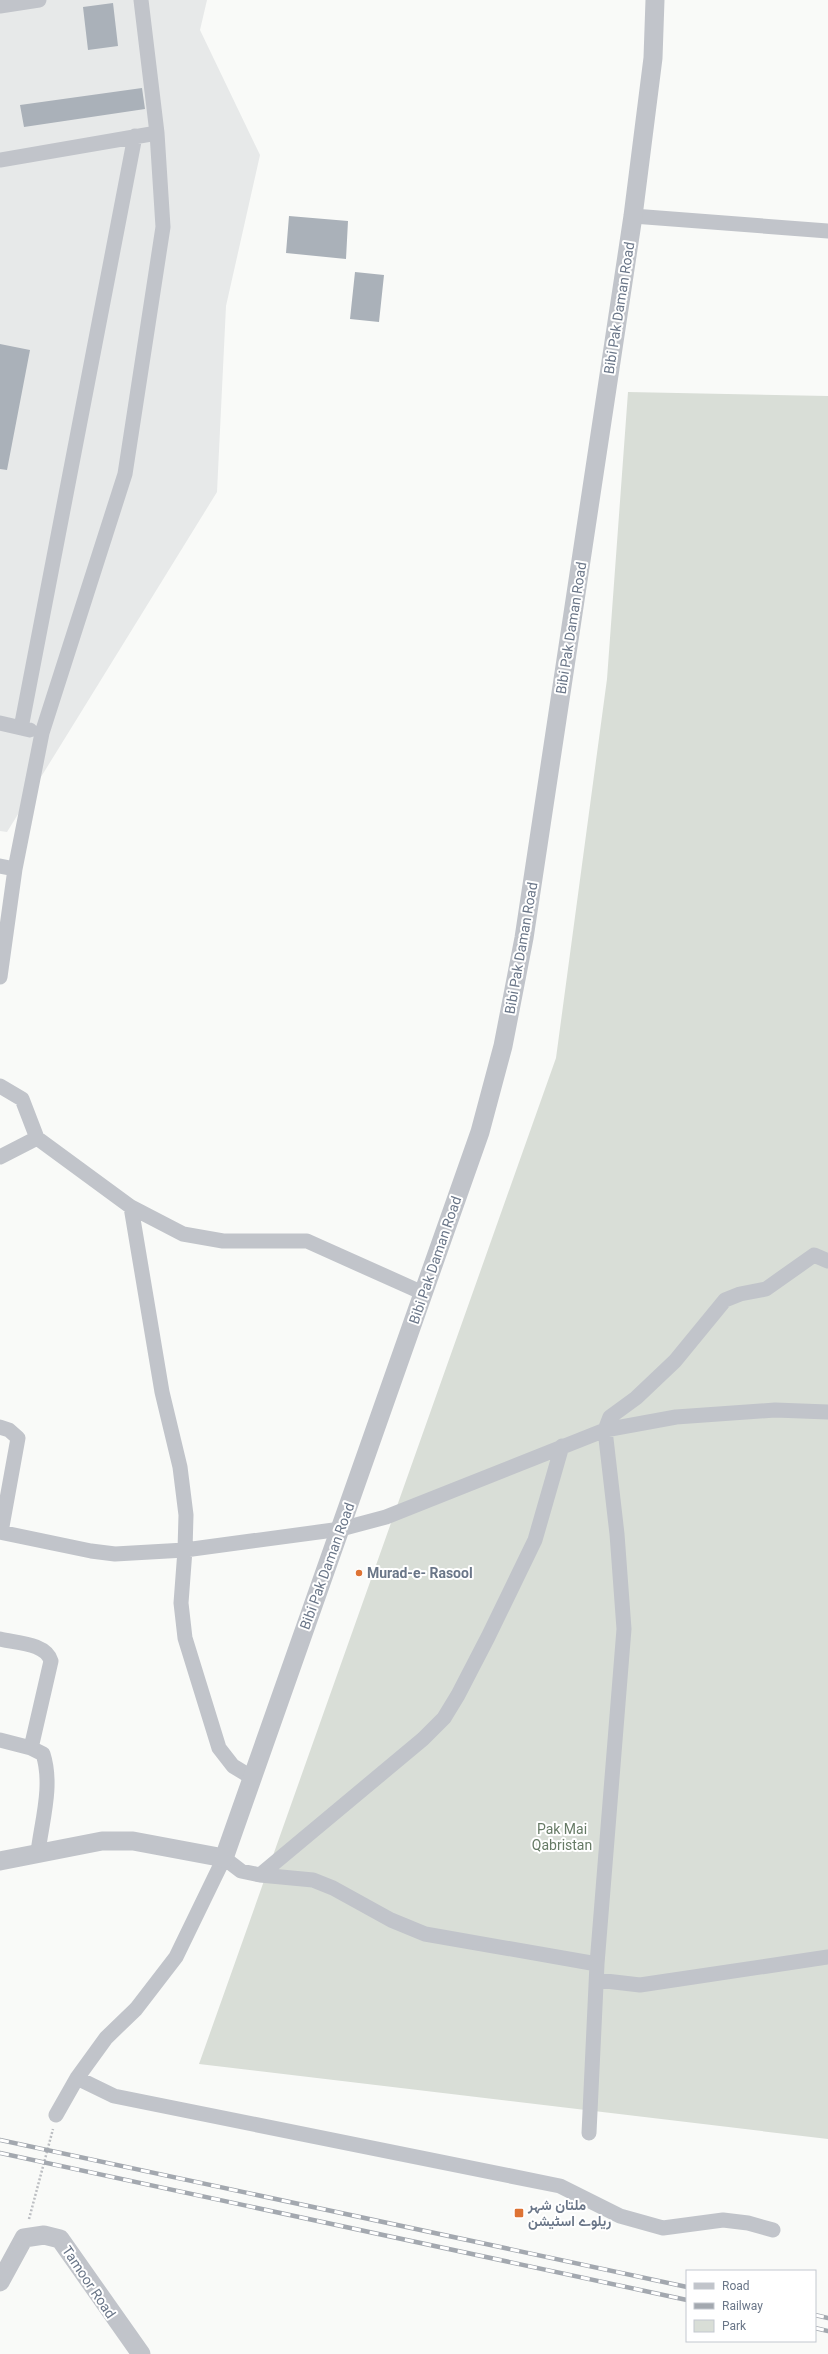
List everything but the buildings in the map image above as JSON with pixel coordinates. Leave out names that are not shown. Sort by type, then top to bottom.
[{"type":"street","points":[[0,6],[39,0]]},
{"type":"street","points":[[0,977],[15,869],[42,733],[125,474],[163,227],[156,133],[141,0]]},
{"type":"street","name":"Bibi Pak Daman Road","points":[[224,1858],[251,1777],[341,1529],[480,1132],[503,1046],[523,946],[633,216],[653,58],[655,0]]},
{"type":"street","points":[[0,160],[156,133]]},
{"type":"street","points":[[21,728],[135,136]]},
{"type":"street","points":[[633,216],[828,231]]},
{"type":"street","points":[[0,723],[42,733]]},
{"type":"street","points":[[0,866],[15,869]]},
{"type":"street","points":[[0,1086],[22,1099],[38,1138],[131,1207],[183,1234],[223,1241],[307,1241],[423,1293]]},
{"type":"street","points":[[0,1157],[38,1138]]},
{"type":"street","points":[[131,1207],[162,1392],[180,1467],[186,1515],[186,1550],[181,1603],[185,1638],[219,1748],[233,1766],[251,1777]]},
{"type":"street","points":[[589,2133],[597,1964],[624,1629],[617,1534],[605,1430],[610,1417],[636,1398],[675,1361],[705,1327],[725,1300],[740,1294],[766,1289],[814,1255],[828,1261]]},
{"type":"street","points":[[0,1427],[9,1430],[18,1438],[1,1532],[91,1551],[115,1554],[186,1550],[341,1529],[386,1517],[605,1430],[676,1417],[775,1410],[828,1412]]},
{"type":"street","points":[[260,1875],[423,1739],[444,1718],[488,1637],[535,1540],[562,1446]]},
{"type":"street","points":[[0,1639],[42,1649],[49,1654],[51,1661],[31,1748]]},
{"type":"street","points":[[0,1740],[31,1748],[44,1754],[47,1767],[47,1790],[38,1852]]},
{"type":"street","points":[[0,1861],[38,1852],[102,1841],[133,1841],[224,1858],[242,1871],[260,1875],[313,1880],[333,1888],[391,1920],[425,1934],[597,1964]]},
{"type":"street","points":[[56,2115],[77,2078],[106,2038],[136,2009],[176,1957],[224,1858]]},
{"type":"street","points":[[597,1980],[640,1985],[828,1957]]},
{"type":"street","points":[[77,2078],[114,2096],[560,2186],[620,2216],[663,2228],[723,2220],[748,2223],[773,2230]]},
{"type":"street","name":"Tamoor Road","points":[[24,2238],[44,2235],[60,2239],[141,2354]]},
{"type":"street","points":[[0,2282],[24,2238]]},
{"type":"path","points":[[24,2238],[56,2115]]},
{"type":"shaded area","points":[[0,0],[207,0],[200,30],[260,155],[226,306],[217,492],[7,832],[0,831]]},
{"type":"green space","name":"Pak Mai Qabristan","points":[[628,392],[828,396],[828,2139],[199,2064],[556,1058],[607,679]]},
{"type":"railway","points":[[0,2140],[686,2287]]},
{"type":"railway","points":[[0,2153],[686,2300]]},
{"type":"railway","points":[[816,2315],[828,2318]]},
{"type":"railway","points":[[816,2328],[828,2331]]},
{"type":"place","name":"Murad-e- Rasool","points":[[359,1573]]},
{"type":"place","name":"ملتان شہر ریلوے اسٹیشن","points":[[519,2213]]}]
